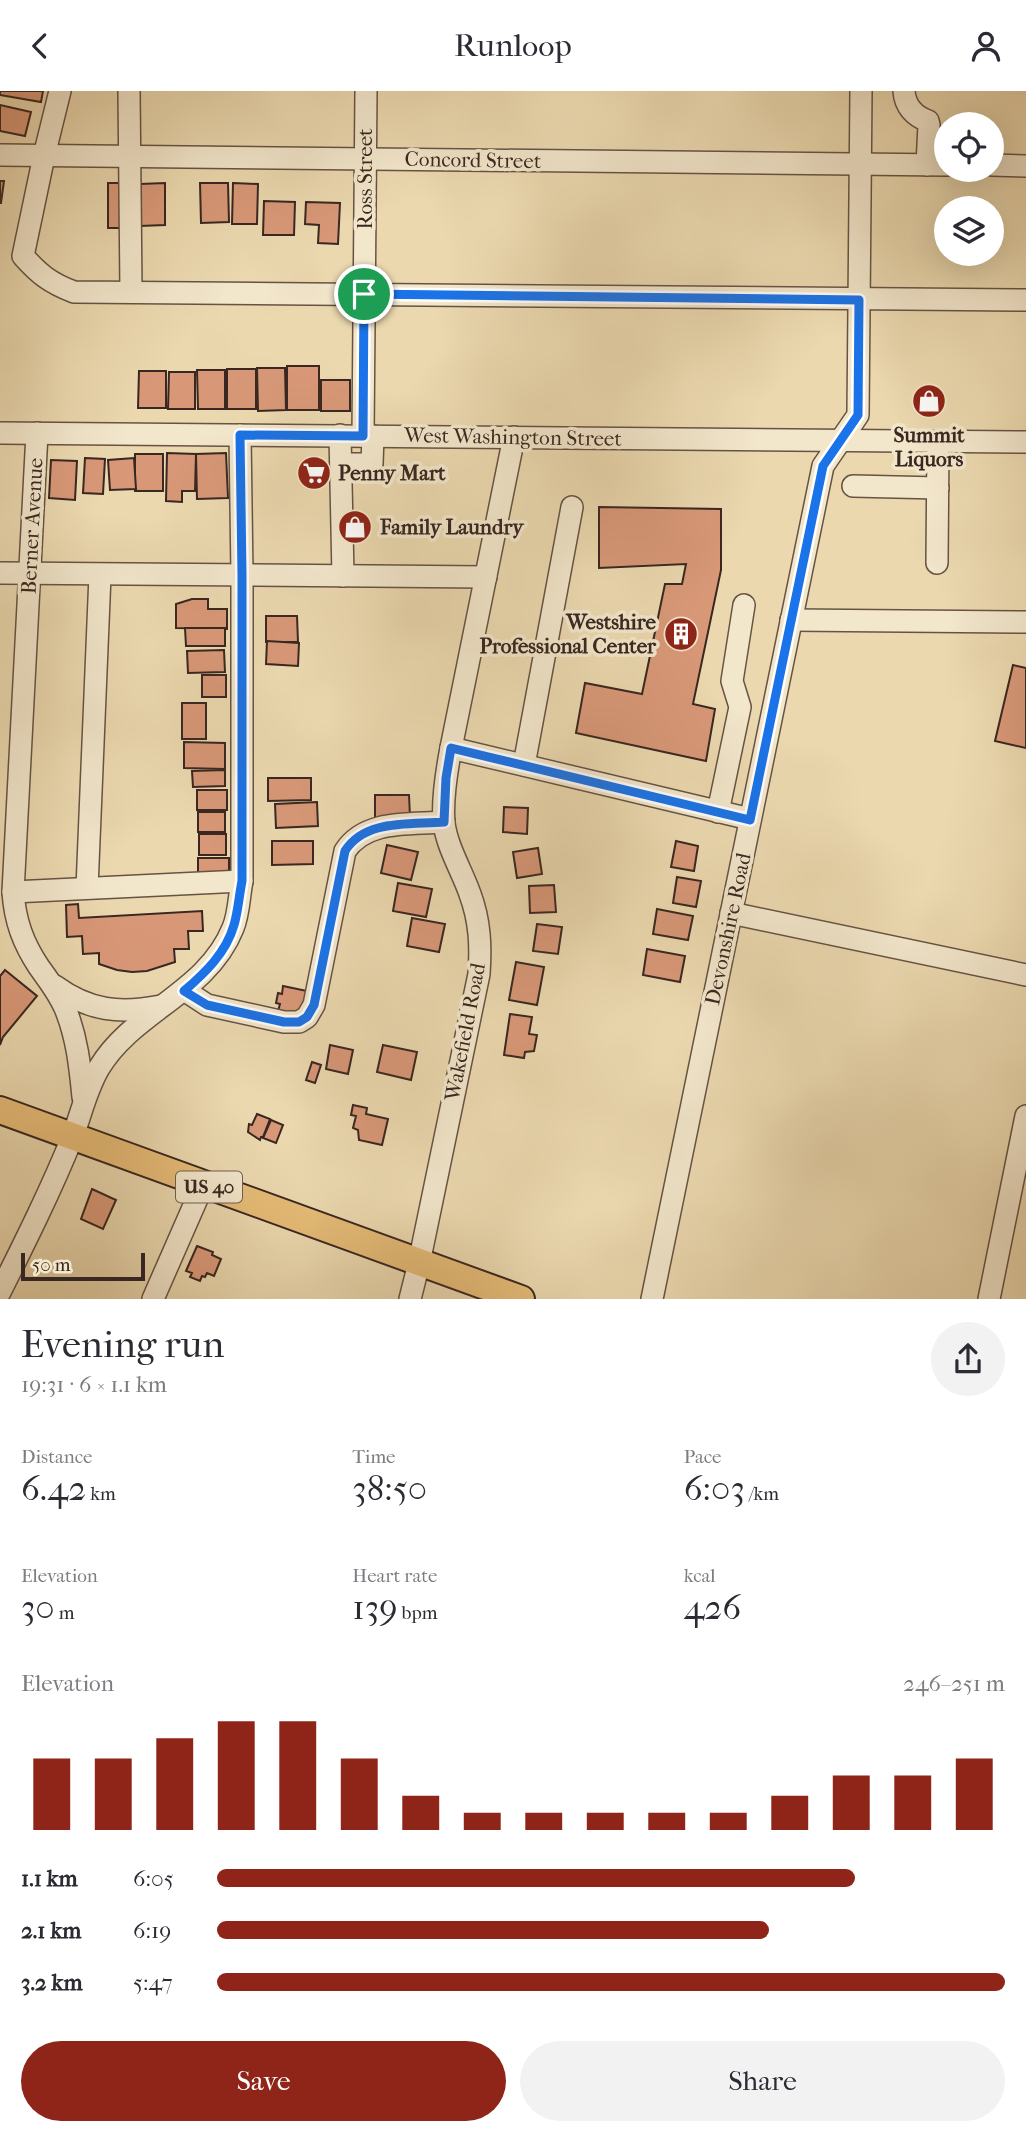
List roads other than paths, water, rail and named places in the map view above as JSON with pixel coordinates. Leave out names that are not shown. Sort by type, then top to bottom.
[{"type":"main road","name":"US 40","points":[[0,1110],[521,1299]]},
{"type":"street","points":[[60,91],[23,256],[39,274],[74,292],[1026,300]]},
{"type":"street","points":[[129,91],[131,292]]},
{"type":"street","name":"Ross Street","points":[[341,464],[372,464],[368,436],[364,294],[366,91]]},
{"type":"street","name":"Devonshire Road","points":[[652,1299],[823,466],[858,415],[861,91]]},
{"type":"street","points":[[904,91],[913,113],[928,121],[934,150]]},
{"type":"street","name":"Concord Street","points":[[0,155],[934,165]]},
{"type":"street","points":[[1004,165],[1026,166]]},
{"type":"street","name":"West Washington Street","points":[[0,433],[1026,442]]},
{"type":"street","name":"Berner Avenue","points":[[37,433],[13,892],[20,933],[29,951],[54,985],[76,1036],[84,1104]]},
{"type":"street","points":[[0,1292],[72,1138],[90,1085],[100,1066],[116,1044],[135,1027],[203,975],[216,959],[234,926],[242,881],[240,435]]},
{"type":"street","points":[[340,435],[343,576]]},
{"type":"street","name":"Wakefield Road","points":[[410,1299],[479,974],[479,922],[472,897],[449,843],[444,822],[446,778],[514,437]]},
{"type":"street","points":[[937,563],[938,442]]},
{"type":"street","points":[[853,487],[938,488]]},
{"type":"street","points":[[524,765],[572,507]]},
{"type":"street","points":[[0,573],[486,577]]},
{"type":"street","points":[[87,888],[100,575]]},
{"type":"street","points":[[718,812],[740,707],[732,681],[744,605]]},
{"type":"street","points":[[791,619],[1026,622]]},
{"type":"street","points":[[451,748],[750,820]]},
{"type":"street","points":[[184,991],[207,1005],[284,1022],[299,1022],[307,1017],[314,1005],[345,851],[352,839],[373,828],[444,822]]},
{"type":"street","points":[[13,892],[242,881]]},
{"type":"street","points":[[731,913],[1026,975]]},
{"type":"street","name":"Berner Avenue","points":[[54,985],[71,998],[107,1009],[127,1011],[166,1005]]},
{"type":"street","points":[[70,1023],[107,1009]]},
{"type":"street","points":[[989,1299],[1026,1117]]},
{"type":"street","points":[[153,1299],[203,1185]]},
{"type":"place","name":"Summit Liquors","points":[[929,401]]},
{"type":"place","name":"Penny Mart","points":[[314,473]]},
{"type":"place","name":"Family Laundry","points":[[355,527]]},
{"type":"place","name":"Westshire Professional Center","points":[[681,634]]}]
